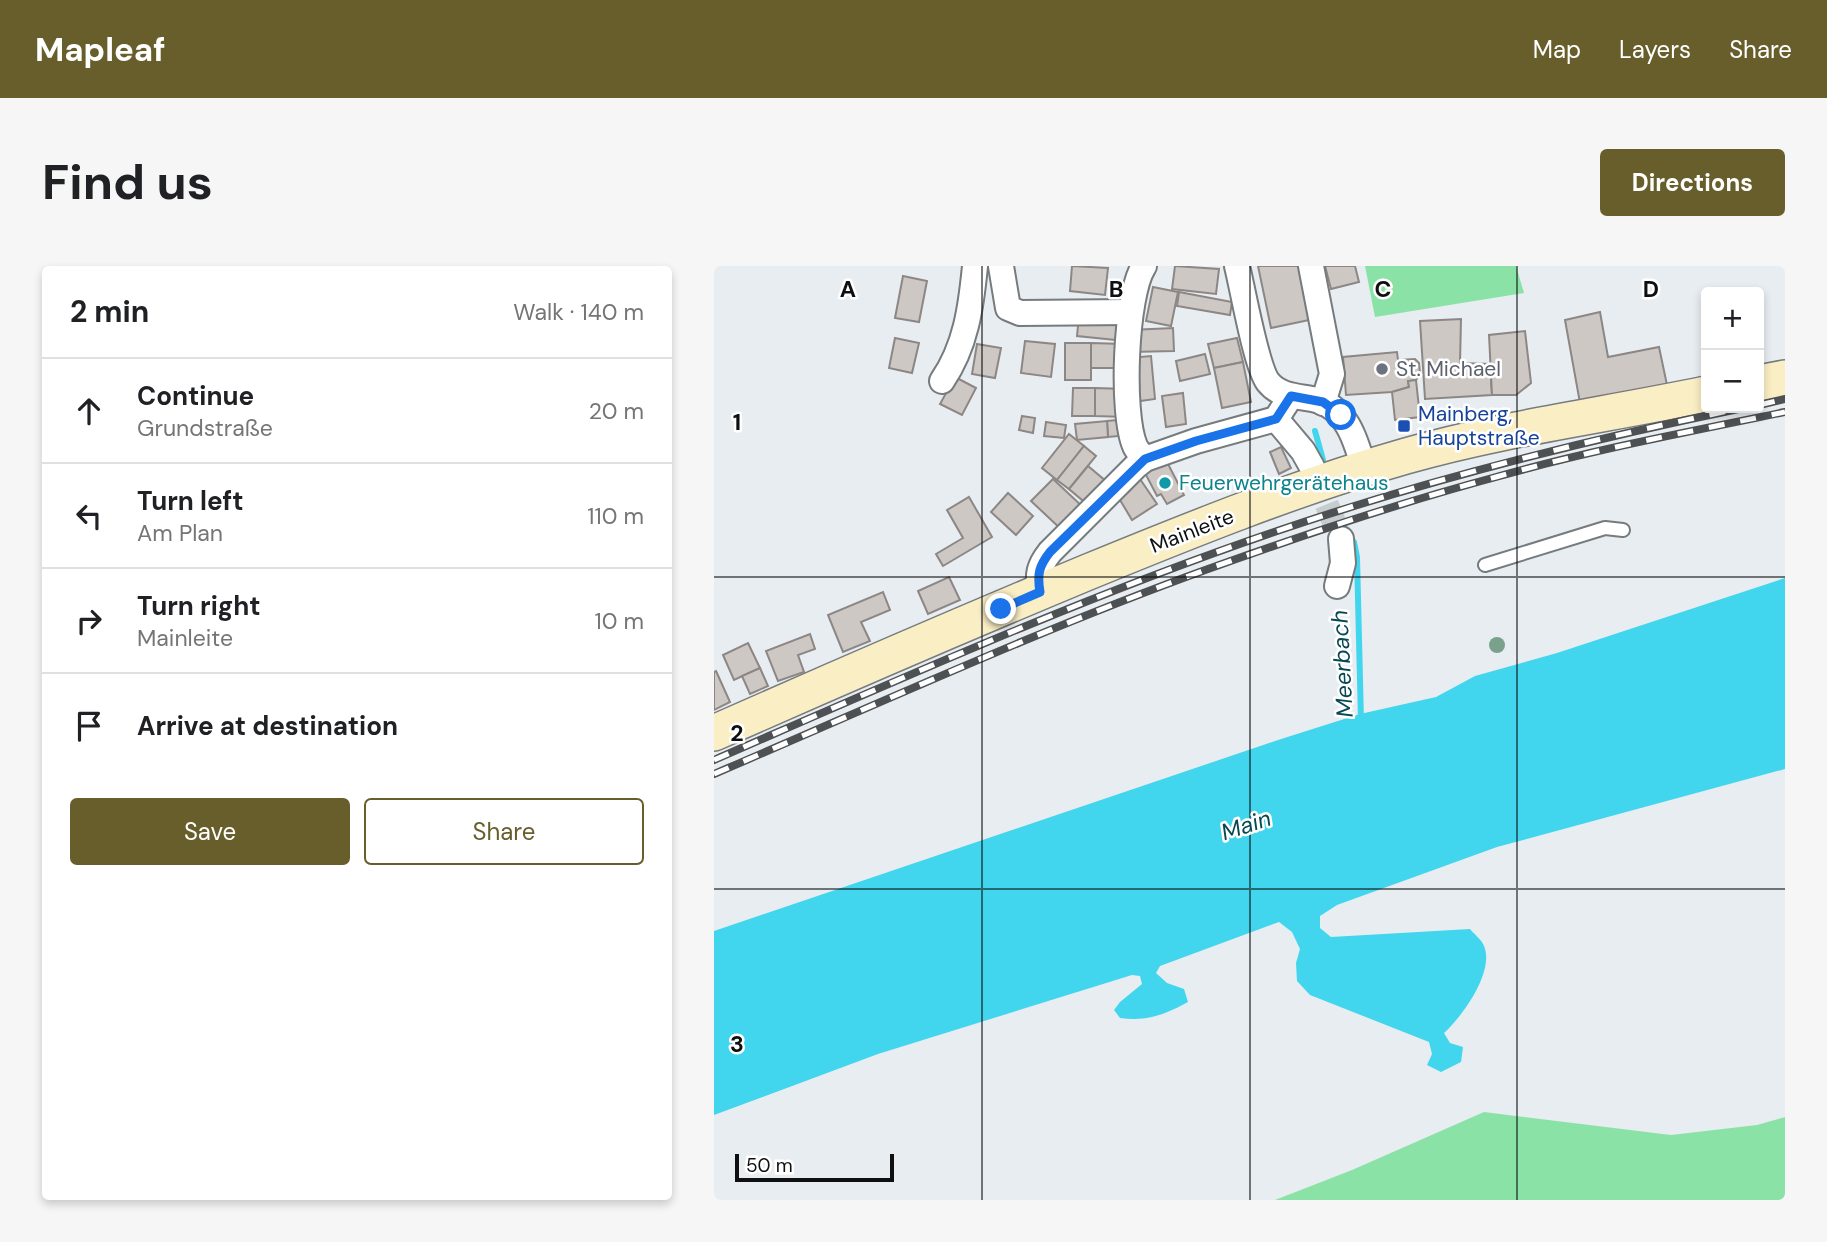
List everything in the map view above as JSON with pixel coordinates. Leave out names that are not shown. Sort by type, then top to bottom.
[{"type":"main road","points":[[1764,382],[1785,378]]},
{"type":"main road","name":"Mainleite","points":[[714,733],[1040,592],[1197,528],[1364,469],[1507,431],[1699,396]]},
{"type":"street","points":[[942,381],[951,369],[966,332],[975,266]]},
{"type":"street","points":[[1001,266],[1008,308],[1020,313],[1130,312]]},
{"type":"street","points":[[1144,266],[1137,277],[1130,312],[1127,358],[1129,423],[1135,447],[1145,459]]},
{"type":"street","points":[[1237,266],[1265,377],[1275,388],[1291,396],[1323,402],[1341,415],[1357,443],[1364,469]]},
{"type":"street","points":[[1311,266],[1332,374],[1323,402]]},
{"type":"street","points":[[1040,592],[1040,565],[1050,552],[1145,459],[1196,441],[1276,419],[1291,396]]},
{"type":"street","points":[[1276,419],[1312,467]]},
{"type":"street","points":[[1337,586],[1343,563],[1341,539]]},
{"type":"lane","points":[[1485,565],[1605,528],[1623,530]]},
{"type":"green space","points":[[1365,266],[1516,266],[1524,293],[1375,317]]},
{"type":"green space","points":[[1484,1112],[1671,1135],[1757,1125],[1785,1117],[1785,1200],[1275,1200],[1352,1170]]},
{"type":"water","name":"Main","points":[[1785,578],[1785,769],[1497,847],[1337,905],[1320,916],[1320,928],[1331,937],[1470,929],[1480,939],[1486,956],[1481,980],[1467,1005],[1444,1033],[1450,1043],[1463,1047],[1461,1062],[1441,1072],[1427,1065],[1432,1054],[1429,1042],[1310,995],[1297,981],[1296,963],[1300,949],[1292,932],[1279,922],[1160,966],[1156,973],[1167,983],[1184,989],[1188,1002],[1164,1013],[1148,1018],[1120,1018],[1114,1010],[1142,984],[1140,976],[1132,975],[878,1054],[714,1115],[714,931],[1278,740],[1360,714],[1436,697],[1475,676],[1557,653]]},
{"type":"building","points":[[1072,266],[1108,268],[1105,295],[1070,291]]},
{"type":"building","points":[[1175,266],[1219,269],[1216,294],[1172,289]]},
{"type":"building","points":[[1258,266],[1303,266],[1314,319],[1271,328]]},
{"type":"building","points":[[1325,266],[1355,266],[1359,282],[1331,289]]},
{"type":"building","points":[[903,276],[927,281],[919,322],[895,318]]},
{"type":"building","points":[[1153,287],[1178,292],[1171,326],[1146,321]]},
{"type":"building","points":[[1179,292],[1232,302],[1230,315],[1177,306]]},
{"type":"building","points":[[1600,312],[1608,357],[1659,347],[1667,385],[1580,403],[1565,320]]},
{"type":"building","points":[[1079,316],[1127,321],[1125,341],[1077,336]]},
{"type":"building","points":[[1461,319],[1460,363],[1490,364],[1492,395],[1425,399],[1420,321]]},
{"type":"building","points":[[1173,328],[1174,351],[1131,352],[1130,330]]},
{"type":"building","points":[[1525,331],[1531,383],[1516,395],[1492,395],[1489,335]]},
{"type":"building","points":[[895,338],[919,343],[912,373],[889,368]]},
{"type":"building","points":[[1237,338],[1243,362],[1214,368],[1208,344]]},
{"type":"building","points":[[1025,341],[1055,344],[1051,377],[1021,373]]},
{"type":"building","points":[[1065,343],[1091,343],[1091,380],[1065,380]]},
{"type":"building","points":[[1091,343],[1123,344],[1123,368],[1091,368]]},
{"type":"building","points":[[977,344],[1001,348],[995,378],[972,374]]},
{"type":"building","name":"St. Michael","points":[[1397,352],[1398,360],[1415,359],[1419,363],[1420,374],[1416,380],[1408,381],[1409,387],[1392,392],[1346,395],[1343,357]]},
{"type":"building","points":[[1205,354],[1210,374],[1180,381],[1176,361]]},
{"type":"building","points":[[1151,356],[1155,399],[1133,402],[1129,358]]},
{"type":"building","points":[[1243,362],[1251,402],[1222,408],[1214,368]]},
{"type":"building","points":[[955,377],[976,388],[962,415],[940,404]]},
{"type":"building","points":[[1416,380],[1420,417],[1395,420],[1392,392],[1409,387],[1408,381]]},
{"type":"building","points":[[1073,388],[1095,388],[1095,416],[1072,416]]},
{"type":"building","points":[[1095,388],[1126,389],[1125,417],[1095,416]]},
{"type":"building","points":[[1183,393],[1186,424],[1166,427],[1162,396]]},
{"type":"building","points":[[1022,416],[1035,418],[1033,433],[1019,430]]},
{"type":"building","points":[[1128,419],[1129,435],[1108,437],[1107,421]]},
{"type":"building","points":[[1107,421],[1108,437],[1077,440],[1075,424]]},
{"type":"building","points":[[1046,422],[1066,425],[1064,438],[1044,436]]},
{"type":"building","points":[[1069,434],[1084,446],[1057,480],[1042,468]]},
{"type":"building","points":[[1084,446],[1096,456],[1069,489],[1057,480]]},
{"type":"building","points":[[1281,447],[1291,468],[1279,474],[1270,452]]},
{"type":"building","name":"Feuerwehrgerätehaus","points":[[1167,462],[1184,495],[1167,504],[1161,494],[1157,496],[1145,473]]},
{"type":"building","points":[[1088,466],[1107,482],[1088,505],[1069,489]]},
{"type":"building","points":[[1053,479],[1084,508],[1063,531],[1031,501]]},
{"type":"building","points":[[1140,479],[1157,504],[1132,520],[1117,495]]},
{"type":"building","points":[[1008,493],[1033,516],[1016,535],[991,512]]},
{"type":"building","points":[[969,497],[992,537],[943,566],[936,554],[963,538],[947,510]]},
{"type":"building","points":[[949,577],[960,600],[928,614],[918,591]]},
{"type":"building","points":[[883,592],[890,610],[861,622],[870,641],[843,652],[828,615]]},
{"type":"building","points":[[810,634],[815,649],[798,655],[804,672],[778,681],[766,651]]},
{"type":"building","points":[[748,643],[760,668],[734,680],[723,655]]},
{"type":"building","points":[[760,668],[768,686],[750,694],[742,676]]},
{"type":"building","points":[[716,671],[730,702],[714,710],[714,672]]},
{"type":"waterway","name":"Meerbach","points":[[1315,431],[1323,460]]},
{"type":"waterway","name":"Meerbach","points":[[1354,542],[1357,557],[1361,721]]},
{"type":"tunnel","points":[[1313,471],[1341,539]]},
{"type":"railway","points":[[1764,404],[1785,399]]},
{"type":"railway","points":[[714,774],[1083,616],[1315,532],[1532,467],[1785,412]]},
{"type":"railway","points":[[714,760],[1064,611],[1277,531],[1392,494],[1508,462],[1719,413]]},
{"type":"place","name":"St. Michael","points":[[1382,369]]},
{"type":"place","name":"Mainberg, Hauptstraße","points":[[1404,426]]},
{"type":"place","name":"Feuerwehrgerätehaus","points":[[1165,483]]},
{"type":"route","points":[[1001,609],[1040,592],[1040,565],[1050,552],[1145,459],[1196,441],[1276,419],[1291,396],[1323,402],[1341,415]]}]
